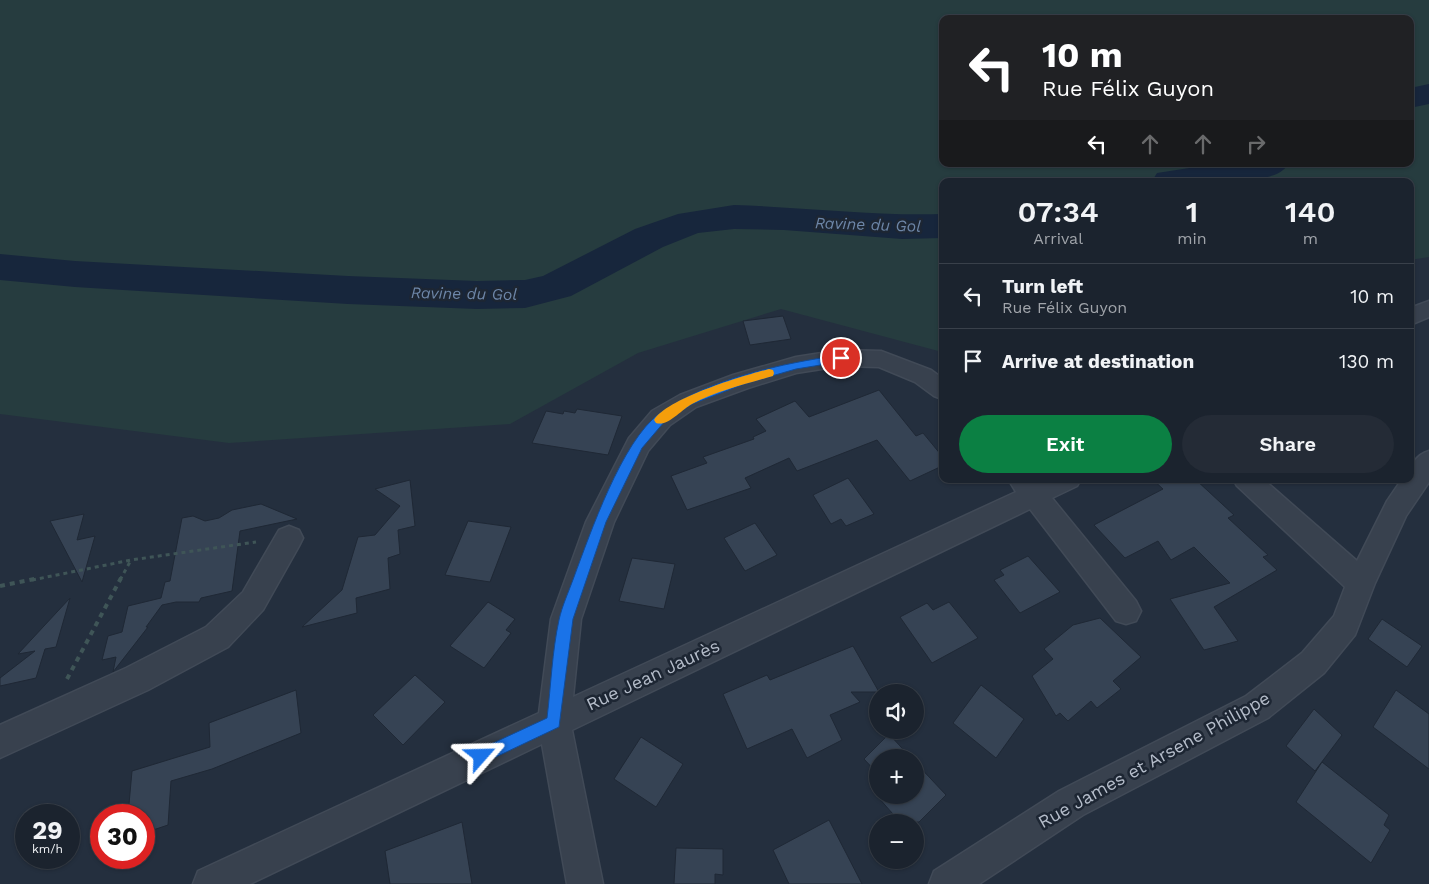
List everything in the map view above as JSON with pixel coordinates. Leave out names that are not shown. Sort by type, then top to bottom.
[{"type":"street","points":[[1414,315],[1429,308]]},
{"type":"street","points":[[584,884],[554,722],[566,619],[600,522],[638,445],[661,418],[688,401],[740,381],[796,365],[841,358],[882,359],[923,376],[939,388]]},
{"type":"street","name":"Rue James et Arsene Philippe","points":[[1414,483],[1429,461]]},
{"type":"street","name":"Rue Jean Jaurès","points":[[211,884],[554,722],[1028,487],[1048,483]]},
{"type":"street","points":[[1250,483],[1361,582]]},
{"type":"street","name":"Rue James et Arsene Philippe","points":[[947,884],[1071,803],[1257,707],[1314,663],[1345,625],[1361,582],[1396,509],[1414,483]]},
{"type":"street","points":[[1028,487],[1126,610]]},
{"type":"street","points":[[0,742],[137,679],[217,637],[253,601],[289,538]]},
{"type":"path","points":[[0,586],[130,560],[289,538]]},
{"type":"path","points":[[44,721],[130,560]]},
{"type":"green space","points":[[0,0],[1429,0],[1429,257],[1414,259],[1414,178],[939,178],[939,351],[781,309],[638,353],[510,424],[229,443],[0,414]]},
{"type":"building","points":[[783,316],[791,339],[750,345],[743,321]]},
{"type":"building","points":[[879,390],[916,436],[923,433],[939,452],[939,467],[910,481],[877,440],[797,471],[789,458],[745,478],[751,488],[687,510],[671,476],[707,463],[703,457],[754,439],[753,437],[766,431],[756,419],[795,401],[809,417]]},
{"type":"building","points":[[577,409],[622,416],[608,455],[532,443],[546,411],[563,414],[564,411],[575,413]]},
{"type":"building","points":[[848,478],[874,514],[846,526],[841,519],[831,524],[813,495]]},
{"type":"building","points":[[410,480],[415,526],[398,530],[400,554],[388,558],[390,589],[356,598],[357,613],[302,627],[342,590],[358,537],[375,535],[400,506],[375,489]]},
{"type":"building","points":[[1156,483],[1199,483],[1234,515],[1228,518],[1268,555],[1263,557],[1277,570],[1214,607],[1238,641],[1204,650],[1170,599],[1230,583],[1194,547],[1171,560],[1158,541],[1125,558],[1094,525],[1163,489]]},
{"type":"building","points":[[261,504],[297,519],[240,531],[232,591],[201,598],[199,602],[176,602],[162,605],[146,627],[148,627],[113,672],[116,657],[102,660],[108,636],[122,632],[128,606],[161,598],[165,582],[170,581],[182,518],[193,516],[205,521],[219,518],[232,510]]},
{"type":"building","points":[[84,514],[77,540],[95,536],[82,582],[50,521]]},
{"type":"building","points":[[468,521],[511,527],[490,582],[445,575]]},
{"type":"building","points":[[755,523],[777,555],[745,571],[724,538]]},
{"type":"building","points":[[1028,556],[1060,592],[1020,613],[994,580],[1004,575],[1000,570]]},
{"type":"building","points":[[632,558],[675,564],[664,609],[619,601]]},
{"type":"building","points":[[70,598],[56,647],[45,649],[36,678],[0,686],[0,678],[35,651],[18,654]]},
{"type":"building","points":[[488,602],[515,619],[506,630],[511,633],[484,668],[450,646]]},
{"type":"building","points":[[949,602],[978,638],[932,663],[900,617],[927,603],[933,610]]},
{"type":"building","points":[[1100,618],[1141,657],[1113,681],[1121,689],[1097,708],[1091,701],[1068,721],[1060,713],[1056,716],[1032,676],[1053,659],[1044,649],[1073,625]]},
{"type":"building","points":[[1382,619],[1422,646],[1407,667],[1368,639]]},
{"type":"building","points":[[853,646],[874,684],[869,684],[869,692],[851,692],[860,702],[830,715],[842,740],[807,758],[792,729],[747,749],[723,694],[767,675],[770,680]]},
{"type":"building","points":[[415,675],[445,702],[403,745],[373,715]]},
{"type":"building","points":[[981,685],[1024,719],[996,758],[953,723]]},
{"type":"building","points":[[296,690],[301,733],[212,769],[171,781],[168,825],[155,829],[155,804],[129,804],[132,771],[210,747],[209,723]]},
{"type":"building","points":[[1396,690],[1429,714],[1429,769],[1373,727]]},
{"type":"building","points":[[1314,709],[1342,735],[1315,771],[1286,746]]},
{"type":"building","points":[[641,737],[683,764],[656,807],[614,779]]},
{"type":"building","points":[[884,739],[894,739],[903,749],[874,749]]},
{"type":"building","points":[[869,754],[869,764],[864,759]]},
{"type":"building","points":[[1322,762],[1389,815],[1384,825],[1390,830],[1371,863],[1296,802]]},
{"type":"building","points":[[924,772],[946,795],[924,817],[924,814],[893,814],[884,804],[924,804]]},
{"type":"building","points":[[829,820],[862,884],[789,884],[773,850]]},
{"type":"building","points":[[462,822],[472,884],[390,884],[385,851]]},
{"type":"building","points":[[676,848],[723,849],[723,875],[715,874],[715,884],[674,884]]},
{"type":"waterway","name":"Ravine du Gol","points":[[1414,97],[1429,94]]},
{"type":"waterway","name":"Ravine du Gol","points":[[1191,178],[1262,167]]},
{"type":"waterway","name":"Ravine du Gol","points":[[0,267],[75,274],[348,290],[477,295],[525,294],[556,286],[649,238],[691,222],[734,217],[784,218],[902,227],[939,226]]},
{"type":"slow traffic","points":[[660,420],[688,401],[740,381],[769,373]]},
{"type":"route","points":[[481,756],[554,722],[566,619],[600,522],[638,445],[661,418],[688,401],[740,381],[796,365],[841,358]]}]
